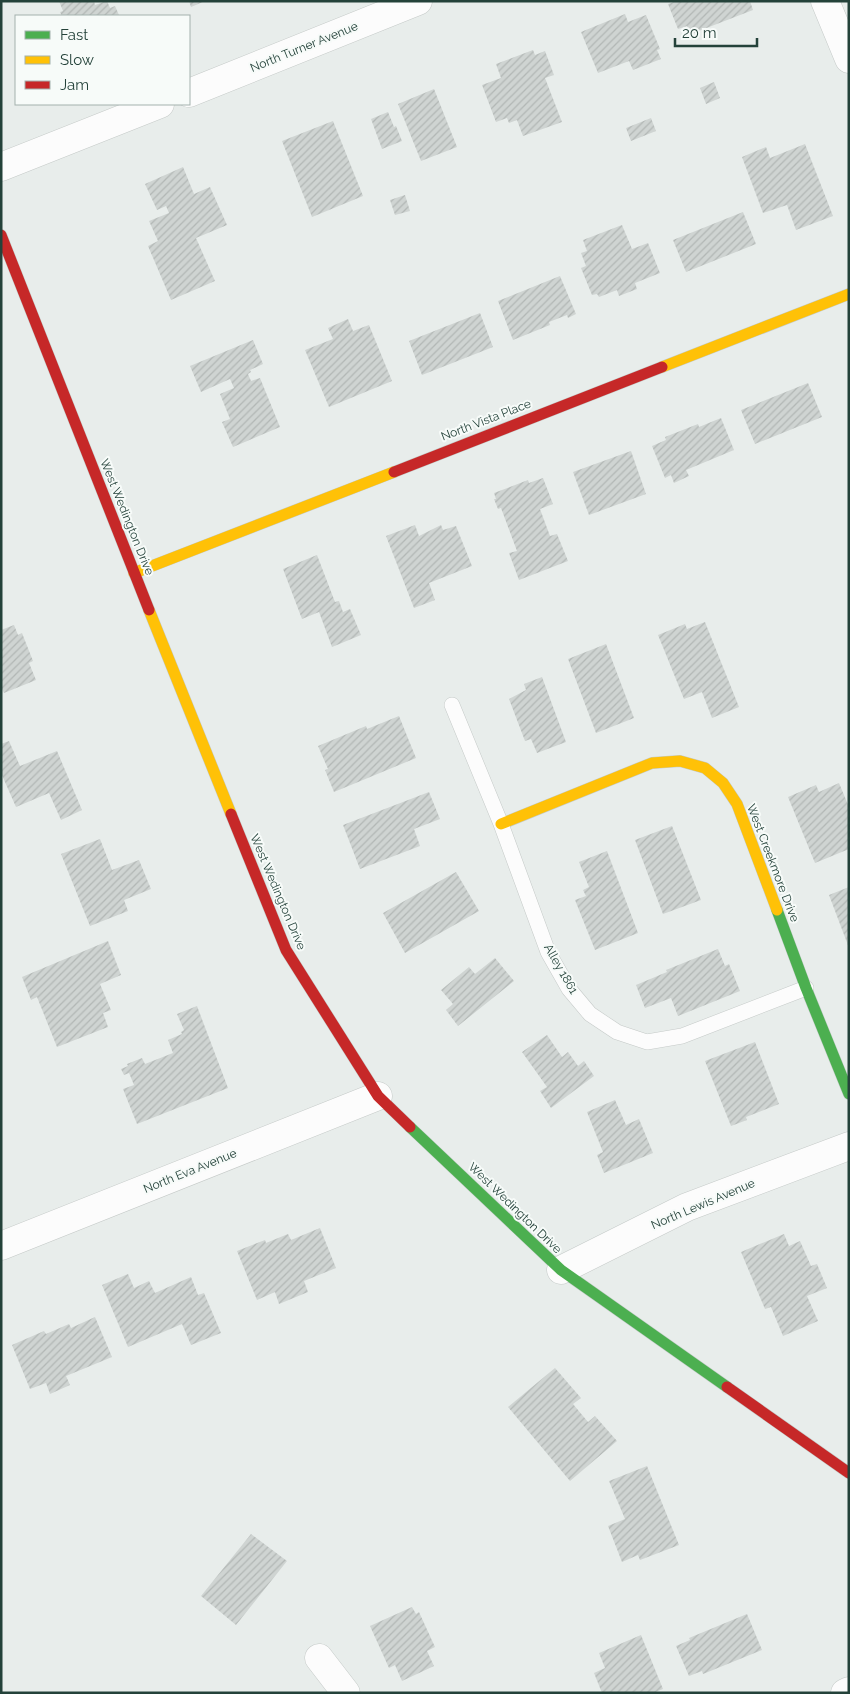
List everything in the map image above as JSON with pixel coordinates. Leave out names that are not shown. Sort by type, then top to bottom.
[{"type":"main road","name":"West Wedington Drive","points":[[1,236],[286,950],[378,1096],[561,1270],[849,1473]]},
{"type":"main road","name":"North Vista Place","points":[[134,573],[849,294]]},
{"type":"main road","name":"West Creekmore Drive","points":[[501,824],[652,763],[680,761],[705,768],[723,783],[736,804],[806,988],[849,1094]]},
{"type":"street","name":"North Turner Avenue","points":[[190,92],[418,1]]},
{"type":"street","points":[[825,1],[849,59]]},
{"type":"street","points":[[1,167],[157,105]]},
{"type":"street","name":"North Eva Avenue","points":[[1,1246],[378,1096]]},
{"type":"street","name":"North Lewis Avenue","points":[[561,1270],[687,1207],[849,1146]]},
{"type":"street","points":[[319,1658],[346,1693]]},
{"type":"street","points":[[845,1693],[849,1691]]},
{"type":"lane","name":"Alley 1861","points":[[452,705],[501,824],[548,952],[569,988],[590,1014],[618,1032],[647,1042],[682,1036],[806,988]]},
{"type":"building","points":[[59,1],[94,1],[95,5],[107,1],[110,8],[115,6],[119,15],[62,15],[60,12],[63,11]]},
{"type":"building","points":[[189,1],[205,1],[191,7]]},
{"type":"building","points":[[677,1],[750,1],[753,10],[691,34],[687,26],[678,29],[668,4]]},
{"type":"building","points":[[625,14],[628,22],[646,15],[660,49],[657,50],[661,59],[633,70],[629,61],[598,73],[581,32]]},
{"type":"building","points":[[533,50],[535,55],[545,51],[554,75],[545,78],[562,122],[523,136],[517,120],[509,123],[507,118],[496,122],[482,85],[501,78],[496,64]]},
{"type":"building","points":[[714,82],[720,98],[706,104],[700,88]]},
{"type":"building","points":[[434,89],[457,147],[421,161],[398,104]]},
{"type":"building","points":[[388,112],[402,141],[382,149],[371,119]]},
{"type":"building","points":[[651,118],[656,131],[631,141],[626,128]]},
{"type":"building","points":[[333,121],[363,196],[312,217],[282,141]]},
{"type":"building","points":[[805,144],[833,216],[796,230],[787,205],[763,213],[742,157],[766,147],[770,158]]},
{"type":"building","points":[[183,167],[194,194],[210,187],[227,225],[196,238],[215,281],[171,300],[148,246],[158,241],[149,221],[169,213],[166,206],[157,210],[145,184]]},
{"type":"building","points":[[405,195],[410,211],[395,215],[390,200]]},
{"type":"building","points":[[743,212],[756,244],[686,272],[673,240]]},
{"type":"building","points":[[622,225],[632,249],[648,243],[660,273],[635,283],[637,289],[619,296],[617,290],[599,297],[597,294],[592,295],[581,268],[586,266],[581,253],[587,251],[583,240]]},
{"type":"building","points":[[560,276],[576,314],[568,318],[567,315],[549,322],[550,325],[513,340],[498,301]]},
{"type":"building","points":[[480,313],[493,347],[422,375],[409,341]]},
{"type":"building","points":[[348,319],[353,331],[369,325],[392,381],[329,407],[305,350],[333,339],[328,328]]},
{"type":"building","points":[[253,340],[263,364],[250,370],[251,372],[248,374],[251,381],[260,378],[280,427],[233,447],[222,422],[230,419],[220,394],[234,388],[230,379],[201,392],[190,366]]},
{"type":"building","points":[[808,383],[822,417],[755,444],[741,410]]},
{"type":"building","points":[[721,418],[734,450],[686,470],[689,476],[674,483],[671,475],[665,478],[652,446],[666,440],[665,437],[698,424],[699,427]]},
{"type":"building","points":[[631,451],[646,494],[589,515],[573,472]]},
{"type":"building","points":[[543,478],[553,504],[540,509],[550,536],[557,534],[568,561],[519,580],[509,553],[517,551],[501,508],[498,509],[494,499],[496,499],[494,493],[528,480],[529,483]]},
{"type":"building","points":[[415,525],[419,536],[441,525],[443,530],[456,526],[472,566],[429,583],[435,600],[414,608],[386,536]]},
{"type":"building","points":[[317,555],[335,602],[339,601],[343,612],[350,609],[361,635],[332,647],[319,612],[302,619],[283,569]]},
{"type":"building","points":[[705,622],[739,707],[712,718],[702,692],[684,699],[658,635],[685,624],[687,629]]},
{"type":"building","points":[[14,625],[18,635],[22,633],[33,661],[29,663],[36,680],[4,693],[1,687],[1,630]]},
{"type":"building","points":[[606,644],[634,718],[596,733],[568,659]]},
{"type":"building","points":[[542,677],[566,742],[537,753],[531,739],[525,741],[509,699],[526,690],[524,684]]},
{"type":"building","points":[[399,716],[416,758],[334,792],[325,770],[328,769],[318,746],[366,726],[367,729]]},
{"type":"building","points":[[9,741],[20,766],[57,751],[82,810],[61,820],[49,793],[16,807],[1,773],[1,744]]},
{"type":"building","points":[[839,783],[849,807],[849,849],[815,863],[788,797],[816,785],[819,792]]},
{"type":"building","points":[[429,792],[440,819],[414,829],[420,846],[360,869],[343,825]]},
{"type":"building","points":[[672,826],[701,900],[663,914],[635,840]]},
{"type":"building","points":[[100,839],[112,870],[139,860],[151,889],[124,900],[128,911],[90,926],[61,854]]},
{"type":"building","points":[[607,851],[638,933],[595,950],[575,900],[586,896],[583,890],[589,887],[579,862]]},
{"type":"building","points":[[456,872],[479,911],[405,953],[383,913]]},
{"type":"building","points":[[849,887],[849,948],[829,895]]},
{"type":"building","points":[[108,941],[121,975],[100,984],[111,1010],[103,1013],[108,1027],[57,1047],[37,997],[31,1000],[22,977]]},
{"type":"building","points":[[718,949],[725,966],[729,964],[740,991],[678,1016],[671,998],[645,1008],[636,985],[667,972],[666,970]]},
{"type":"building","points":[[495,958],[514,981],[458,1026],[446,1010],[453,1004],[441,990],[469,967],[475,974]]},
{"type":"building","points":[[197,1006],[228,1088],[137,1124],[123,1089],[134,1085],[129,1073],[124,1075],[121,1069],[128,1066],[127,1064],[142,1058],[145,1064],[173,1053],[168,1040],[182,1034],[181,1032],[184,1030],[177,1014]]},
{"type":"building","points":[[547,1035],[562,1057],[568,1052],[578,1066],[584,1061],[594,1076],[551,1108],[540,1091],[547,1087],[522,1052]]},
{"type":"building","points":[[755,1042],[779,1104],[746,1117],[747,1120],[731,1126],[705,1061]]},
{"type":"building","points":[[615,1100],[626,1125],[639,1119],[653,1153],[604,1173],[597,1155],[603,1152],[587,1112]]},
{"type":"building","points":[[320,1228],[336,1268],[304,1281],[308,1292],[279,1304],[275,1292],[257,1300],[237,1251],[265,1240],[266,1243],[288,1234],[291,1240]]},
{"type":"building","points":[[784,1234],[789,1246],[800,1241],[811,1266],[817,1264],[827,1288],[807,1296],[818,1321],[783,1336],[771,1307],[765,1309],[741,1252]]},
{"type":"building","points":[[128,1274],[134,1288],[149,1281],[155,1293],[191,1277],[198,1295],[204,1293],[221,1333],[191,1345],[182,1324],[128,1347],[102,1285]]},
{"type":"building","points":[[95,1317],[112,1357],[66,1376],[70,1385],[50,1394],[46,1383],[30,1389],[12,1345],[44,1331],[46,1334],[69,1324],[71,1328]]},
{"type":"building","points":[[555,1368],[581,1398],[573,1404],[588,1422],[595,1416],[617,1441],[570,1481],[508,1407]]},
{"type":"building","points":[[647,1466],[679,1545],[640,1560],[638,1555],[622,1562],[608,1526],[625,1519],[609,1481]]},
{"type":"building","points":[[251,1534],[287,1561],[236,1625],[201,1596]]},
{"type":"building","points":[[412,1607],[416,1614],[419,1612],[435,1647],[427,1651],[434,1666],[402,1681],[395,1665],[389,1668],[370,1626]]},
{"type":"building","points":[[747,1614],[762,1650],[703,1674],[702,1671],[689,1676],[676,1646],[690,1640],[689,1638]]},
{"type":"building","points":[[641,1635],[663,1689],[653,1693],[602,1693],[594,1673],[605,1668],[599,1653]]},
{"type":"traffic: fast","points":[[777,910],[849,1094]]},
{"type":"traffic: fast","points":[[410,1127],[561,1270],[727,1387]]},
{"type":"traffic: slow","points":[[662,367],[849,294]]},
{"type":"traffic: slow","points":[[134,573],[394,472]]},
{"type":"traffic: slow","points":[[149,610],[231,814]]},
{"type":"traffic: slow","points":[[501,824],[652,763],[680,761],[705,768],[723,783],[737,804],[777,910]]},
{"type":"traffic: jam","points":[[1,235],[149,610]]},
{"type":"traffic: jam","points":[[394,472],[662,367]]},
{"type":"traffic: jam","points":[[231,814],[286,950],[378,1096],[410,1127]]},
{"type":"traffic: jam","points":[[727,1387],[849,1473]]}]
